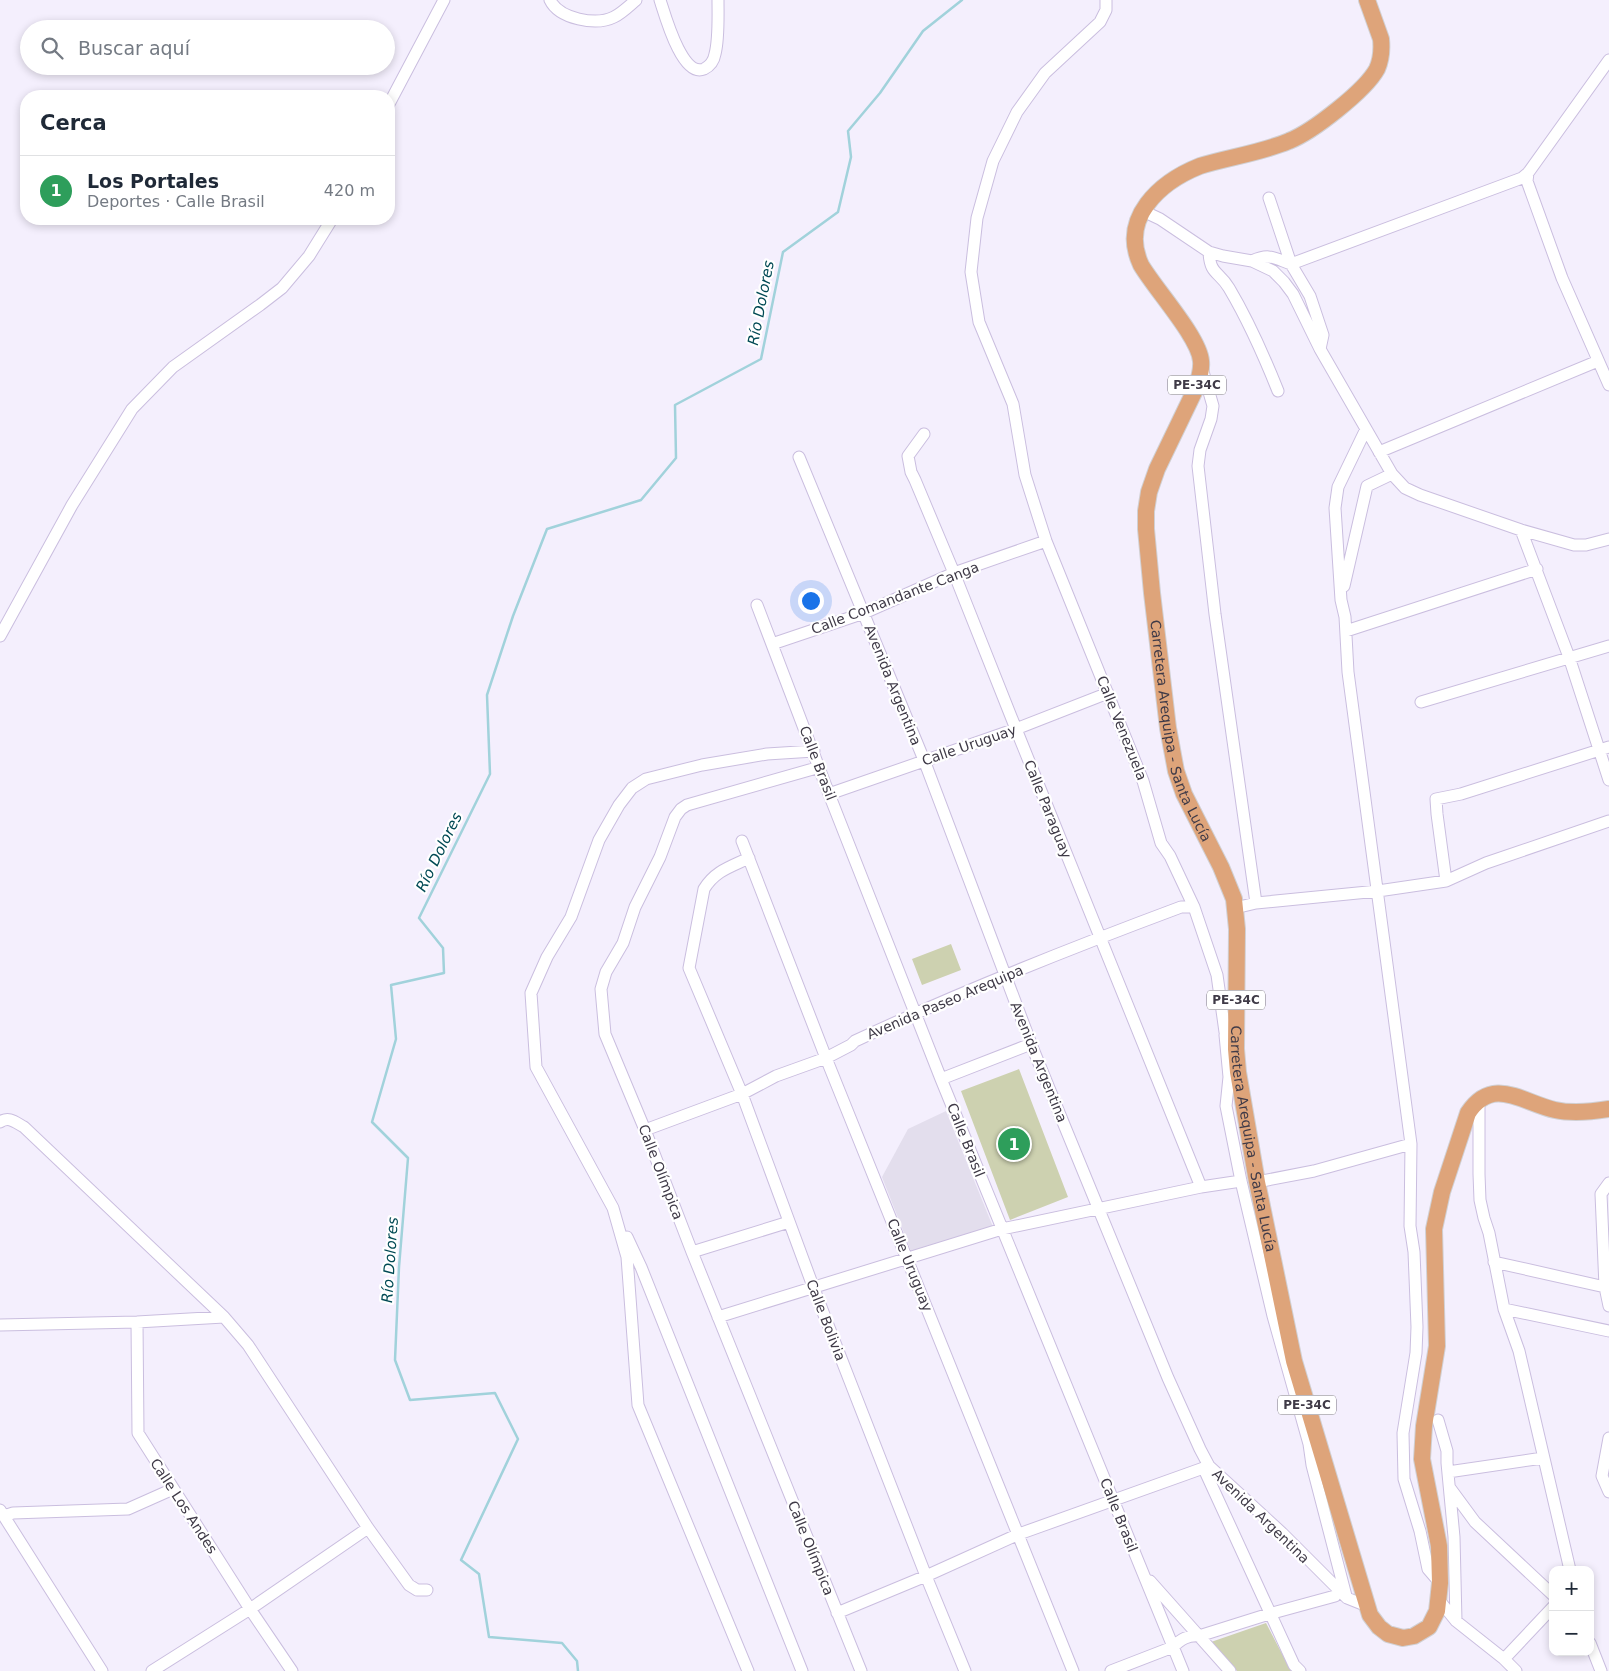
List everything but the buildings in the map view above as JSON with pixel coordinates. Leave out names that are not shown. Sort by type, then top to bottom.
[{"type":"main road","name":"Carretera Arequipa - Santa Lucía","points":[[1367,0],[1381,39],[1381,55],[1373,75],[1358,91],[1316,125],[1290,141],[1190,170],[1161,189],[1150,200],[1142,211],[1135,233],[1136,256],[1145,272],[1196,344],[1200,354],[1201,367],[1196,388],[1152,482],[1146,510],[1146,528],[1168,728],[1174,762],[1184,794],[1231,890],[1235,908],[1237,929],[1236,1049],[1249,1181],[1294,1361],[1367,1606],[1370,1615],[1379,1627],[1396,1637],[1409,1638],[1429,1627],[1434,1621],[1439,1600],[1439,1546],[1422,1459],[1424,1426],[1437,1346],[1434,1229],[1442,1192],[1463,1125],[1473,1104],[1479,1100]]},
{"type":"main road","points":[[1479,1100],[1486,1096],[1500,1093],[1510,1094],[1546,1108],[1566,1112],[1580,1113],[1609,1109]]},
{"type":"street","points":[[395,93],[444,0]]},
{"type":"street","points":[[550,0],[558,9],[578,20],[607,20],[614,17],[636,0]]},
{"type":"street","points":[[660,0],[680,53],[690,67],[697,70],[703,70],[710,65],[715,55],[718,0]]},
{"type":"street","name":"Calle Venezuela","points":[[1106,0],[1106,10],[1100,22],[1045,73],[1017,112],[993,161],[977,218],[971,272],[979,322],[1013,404],[1025,475],[1046,541],[1143,781],[1161,843],[1170,856],[1194,907],[1217,975],[1225,1032],[1236,1049]]},
{"type":"street","points":[[1252,261],[1263,256],[1272,257],[1291,264],[1522,178],[1528,173],[1609,60]]},
{"type":"street","points":[[1528,173],[1527,182],[1530,192],[1562,278],[1609,385]]},
{"type":"street","points":[[1269,198],[1291,264],[1310,296],[1323,335],[1320,349]]},
{"type":"street","points":[[1142,211],[1160,219],[1209,252],[1252,261],[1273,271],[1284,282],[1294,294],[1320,349],[1379,452],[1392,474],[1405,488],[1420,495],[1522,530],[1574,545],[1586,545],[1609,539]]},
{"type":"street","points":[[0,636],[72,505],[132,409],[173,367],[282,288],[309,256],[329,225]]},
{"type":"street","points":[[1209,252],[1212,270],[1228,286],[1267,364],[1278,391]]},
{"type":"street","points":[[1379,452],[1598,361]]},
{"type":"street","points":[[1201,367],[1213,406],[1211,419],[1200,450],[1198,466],[1216,624],[1256,903]]},
{"type":"street","points":[[1366,429],[1338,487],[1335,508],[1347,662],[1411,1144],[1410,1226],[1414,1252],[1417,1327],[1416,1353],[1403,1432],[1404,1479],[1420,1531],[1428,1569],[1440,1583]]},
{"type":"street","name":"Calle Paraguay","points":[[924,434],[908,456],[911,472],[954,573],[1201,1186]]},
{"type":"street","name":"Avenida Argentina","points":[[799,458],[924,760],[1031,1044],[1206,1468],[1282,1533],[1341,1597],[1367,1606]]},
{"type":"street","points":[[1342,600],[1357,523],[1367,486],[1392,474]]},
{"type":"street","points":[[1522,530],[1604,749],[1609,780]]},
{"type":"street","name":"Calle Comandante Canga","points":[[772,644],[864,613],[954,573],[1046,541]]},
{"type":"street","points":[[1346,631],[1537,569]]},
{"type":"street","name":"Calle Brasil","points":[[757,605],[941,1079],[1183,1671]]},
{"type":"street","points":[[1421,702],[1609,646]]},
{"type":"street","name":"Calle Uruguay","points":[[829,794],[1016,729],[1108,693]]},
{"type":"street","points":[[1446,881],[1436,799],[1495,784],[1604,749]]},
{"type":"street","points":[[802,1671],[641,1267],[613,1208],[536,1067],[531,993],[548,957],[571,917],[599,840],[619,805],[632,788],[646,779],[702,765],[767,754],[814,751]]},
{"type":"street","name":"Calle Olímpica","points":[[820,767],[686,805],[675,817],[660,857],[635,907],[623,943],[606,972],[602,989],[605,1034],[861,1671]]},
{"type":"street","points":[[1235,908],[1256,903],[1378,891],[1446,881],[1486,863],[1609,821]]},
{"type":"street","name":"Calle Uruguay","points":[[742,841],[826,1058],[1073,1671]]},
{"type":"street","name":"Calle Bolivia","points":[[749,858],[718,873],[710,880],[704,890],[689,968],[742,1094],[814,1288],[965,1671]]},
{"type":"street","name":"Avenida Paseo Arequipa","points":[[645,1130],[742,1094],[776,1076],[826,1058],[851,1045],[855,1040],[916,1012],[1006,977],[1100,937],[1181,907],[1194,907]]},
{"type":"street","points":[[1111,1671],[1173,1647],[1180,1640],[1191,1635],[1199,1636],[1269,1614],[1341,1597],[1309,1444],[1273,1316],[1249,1181],[1226,1106],[1229,1077],[1225,1032]]},
{"type":"street","points":[[941,1079],[1031,1044]]},
{"type":"street","points":[[1479,1100],[1480,1200],[1504,1309],[1519,1350],[1569,1566]]},
{"type":"street","points":[[0,1122],[4,1119],[10,1119],[24,1126],[224,1318],[248,1346],[368,1528],[409,1585],[418,1590],[427,1590]]},
{"type":"street","points":[[718,1317],[1002,1229],[1099,1210],[1201,1186],[1314,1171],[1411,1144]]},
{"type":"street","points":[[1609,1183],[1601,1194],[1605,1287],[1609,1306]]},
{"type":"street","points":[[613,1208],[627,1257],[638,1405],[748,1671]]},
{"type":"street","points":[[692,1252],[789,1222]]},
{"type":"street","points":[[1494,1262],[1605,1287]]},
{"type":"street","points":[[1504,1309],[1609,1330]]},
{"type":"street","points":[[0,1325],[224,1318]]},
{"type":"street","name":"Calle Los Andes","points":[[136,1322],[138,1433],[250,1609],[292,1671]]},
{"type":"street","points":[[1438,1420],[1448,1451],[1449,1488],[1454,1537],[1456,1621]]},
{"type":"street","points":[[1609,1438],[1602,1476],[1609,1492]]},
{"type":"street","points":[[1448,1472],[1543,1458]]},
{"type":"street","points":[[837,1613],[1019,1534],[1206,1468],[1269,1614],[1294,1665],[1300,1671]]},
{"type":"street","points":[[1449,1488],[1475,1522],[1549,1591]]},
{"type":"street","points":[[2,1513],[128,1509],[173,1489]]},
{"type":"street","points":[[2,1513],[102,1671]]},
{"type":"street","points":[[152,1671],[250,1609],[368,1528]]},
{"type":"street","points":[[1143,1574],[1230,1671]]},
{"type":"street","points":[[1439,1600],[1456,1621],[1504,1659],[1516,1671]]},
{"type":"street","points":[[1504,1659],[1549,1610]]},
{"type":"street","points":[[1594,1653],[1601,1671]]},
{"type":"shaded area","points":[[946,1111],[993,1227],[911,1251],[882,1177],[908,1129]]},
{"type":"green space","points":[[951,944],[961,970],[922,985],[912,959]]},
{"type":"green space","points":[[1019,1069],[1068,1197],[1010,1220],[961,1091]]},
{"type":"green space","points":[[1266,1623],[1291,1671],[1237,1671],[1211,1642]]},
{"type":"waterway","name":"Río Dolores","points":[[578,1671],[577,1661],[562,1643],[489,1637],[479,1574],[461,1560],[518,1439],[495,1393],[410,1400],[395,1360],[399,1267],[408,1158],[372,1122],[396,1039],[391,985],[444,973],[443,948],[419,918],[490,774],[487,695],[513,616],[547,529],[641,500],[676,458],[675,405],[761,359],[783,252],[838,212],[851,157],[848,131],[880,93],[923,31],[962,0]]},
{"type":"place","name":"Los Portales","points":[[1014,1144]]}]
